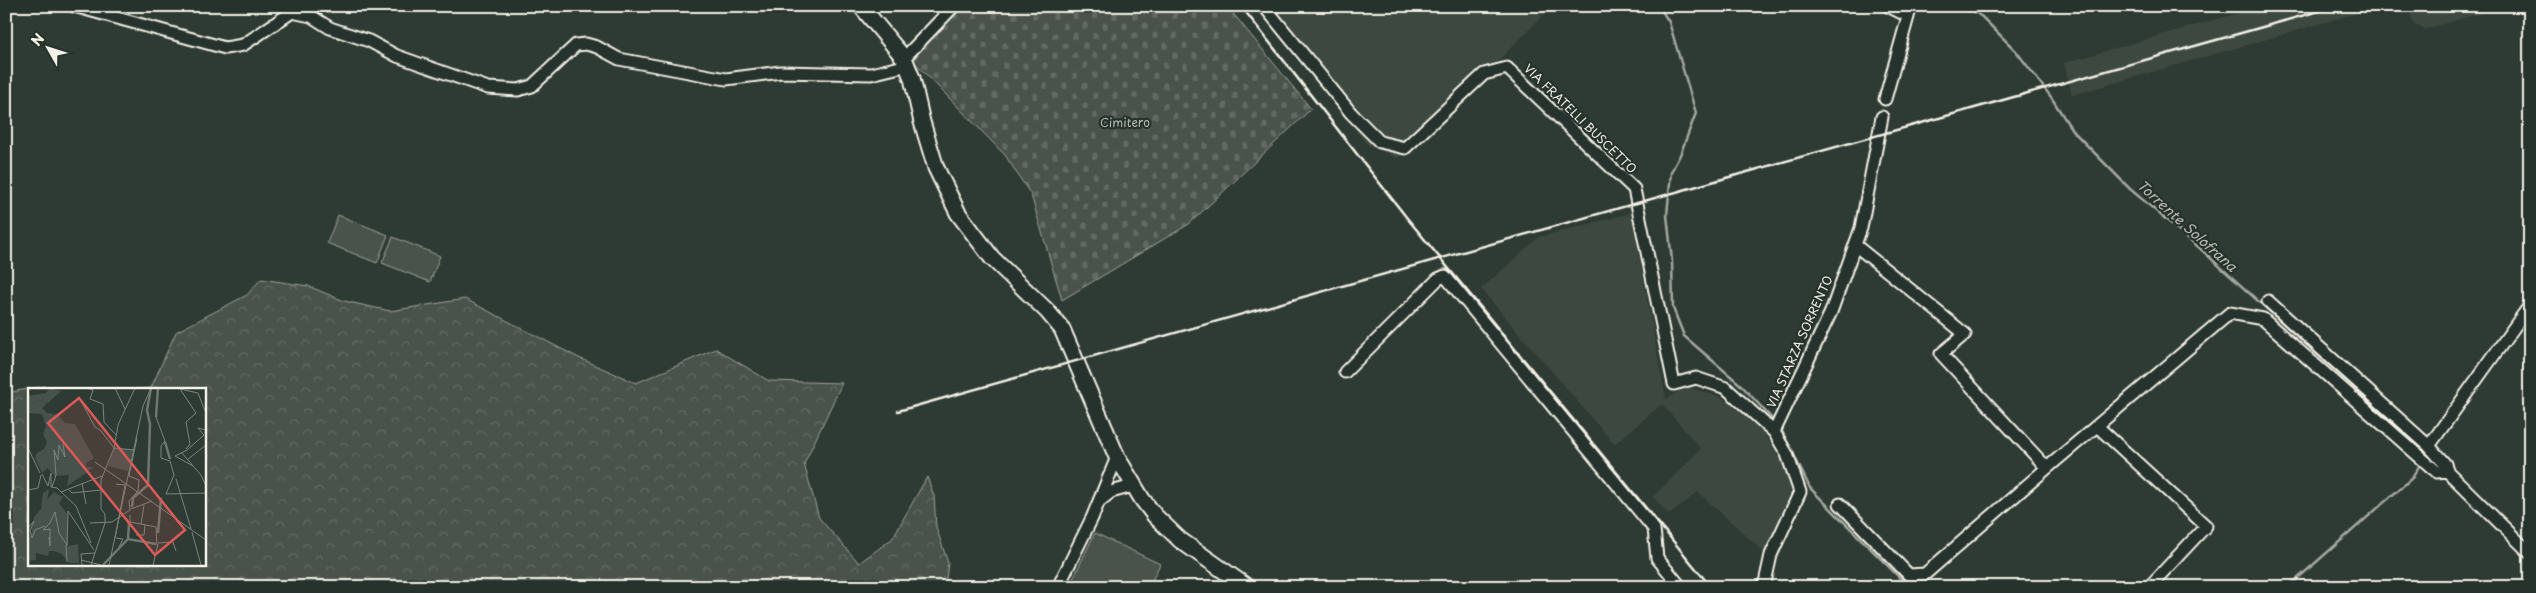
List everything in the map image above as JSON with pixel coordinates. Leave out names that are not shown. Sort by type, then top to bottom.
[{"type":"main road","points":[[861,6],[906,61],[922,122],[947,192],[962,220],[992,258],[1047,311],[1062,329],[1117,457],[1133,486],[1155,516],[1180,540],[1248,587]]},
{"type":"street","points":[[74,6],[225,48],[243,46],[292,12],[312,16],[330,28],[369,41],[397,56],[488,88],[518,90],[532,86],[576,45],[586,44],[597,47],[619,59],[726,79],[781,72],[871,74],[906,61],[954,6]]},
{"type":"street","name":"VIA FRATELLI BUSCETTO","points":[[1264,6],[1350,113],[1380,142],[1405,148],[1484,74],[1507,68],[1634,189],[1674,384],[1696,378],[1726,388],[1777,426],[1800,492],[1770,555],[1764,587]]},
{"type":"street","points":[[1885,99],[1910,11],[1888,6]]},
{"type":"street","name":"VIA STARZA SORRENTO","points":[[1777,426],[1830,312],[1861,228],[1882,117]]},
{"type":"street","points":[[1855,244],[1965,334],[1941,354],[2047,468]]},
{"type":"street","points":[[1345,372],[1438,279],[1445,276],[1654,529],[1657,558],[1681,587]]},
{"type":"street","points":[[2268,302],[2429,446],[2445,464],[2447,471],[2530,553]]},
{"type":"street","points":[[2429,446],[2530,305]]},
{"type":"street","points":[[1840,504],[1909,575],[1925,574],[2230,313],[2264,320],[2437,472],[2447,471]]},
{"type":"street","points":[[2097,426],[2206,526],[2149,587]]},
{"type":"street","points":[[1058,587],[1100,501],[1117,457]]},
{"type":"street","points":[[1100,501],[1111,492],[1133,486]]},
{"type":"shaded area","points":[[1254,6],[1552,6],[1421,141],[1397,158],[1367,144]]},
{"type":"shaded area","points":[[2263,6],[2382,6],[2072,95],[2064,63]]},
{"type":"shaded area","points":[[2407,6],[2492,6],[2491,10],[2426,29],[2414,25]]},
{"type":"shaded area","points":[[1631,213],[1666,399],[1687,387],[1723,398],[1759,427],[1785,465],[1791,490],[1765,553],[1698,492],[1669,515],[1653,497],[1701,449],[1662,404],[1614,444],[1481,289],[1539,237]]},
{"type":"green space","name":"Cimitero","points":[[963,6],[1227,6],[1311,109],[1189,224],[1062,300],[1031,195],[1005,155],[911,59]]},
{"type":"green space","points":[[338,215],[388,235],[377,263],[327,243]]},
{"type":"green space","points":[[393,237],[440,256],[430,282],[382,263]]},
{"type":"green space","points":[[261,279],[308,286],[344,301],[390,311],[465,299],[579,358],[636,383],[716,349],[769,381],[842,383],[804,464],[819,518],[859,563],[892,539],[927,477],[934,496],[936,527],[948,563],[945,587],[6,587],[6,393],[28,389],[28,566],[205,566],[205,388],[151,388],[176,332],[247,295]]},
{"type":"green space","points":[[44,386],[59,388],[33,388]]},
{"type":"green space","points":[[1095,533],[1160,564],[1149,587],[1069,587]]},
{"type":"waterway","name":"Torrente Solofrana","points":[[1653,6],[1662,11],[1669,22],[1696,113],[1680,155],[1671,172],[1667,215],[1672,261],[1673,308],[1684,336],[1742,386],[1775,422]]},
{"type":"waterway","name":"Torrente Solofrana","points":[[1966,6],[1982,17],[2016,51],[2051,97],[2072,130],[2130,189],[2195,244],[2415,443]]},
{"type":"waterway","name":"Torrente Solofrana","points":[[1780,427],[1810,488],[1909,587]]},
{"type":"waterway","name":"Torrente Solofrana","points":[[2288,587],[2413,477],[2420,464]]},
{"type":"railway","points":[[1241,6],[1407,218],[1711,587]]},
{"type":"railway","points":[[898,411],[2337,6]]}]
